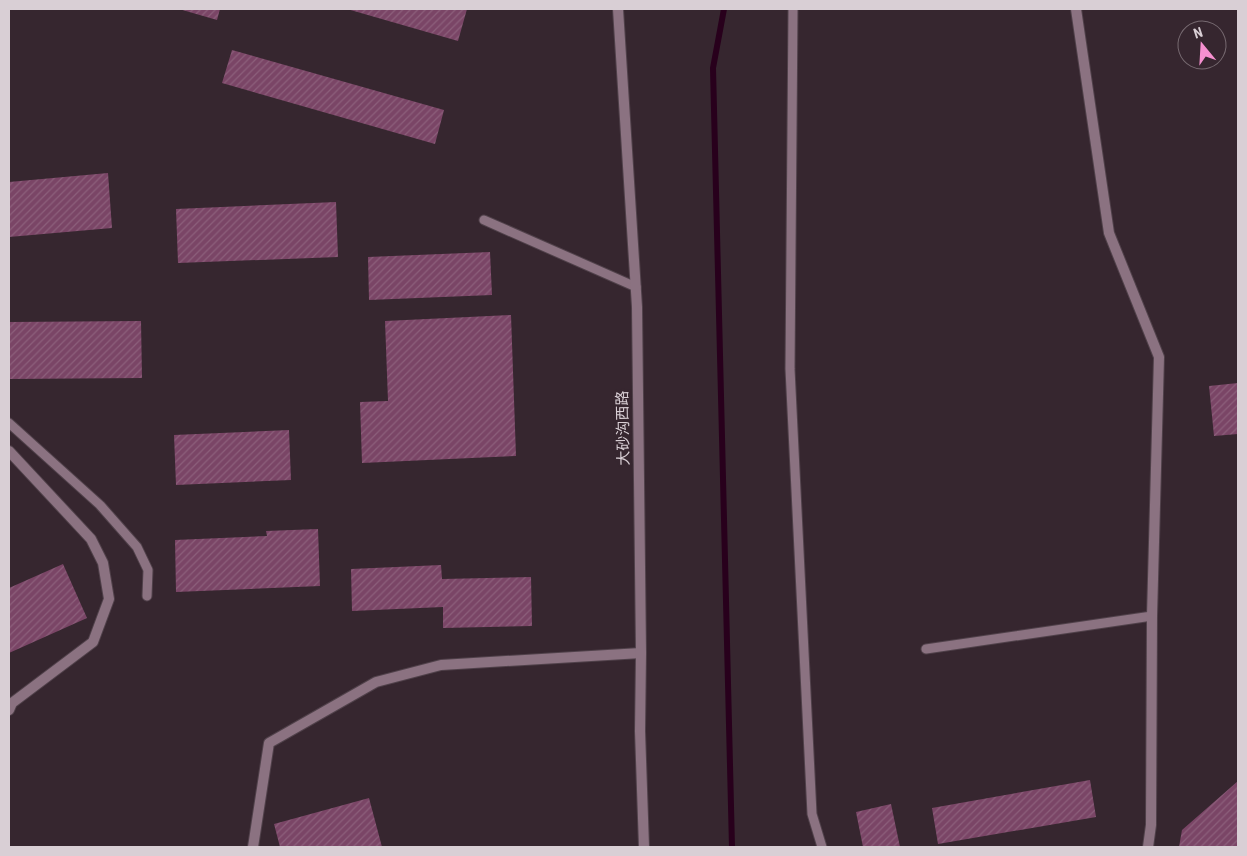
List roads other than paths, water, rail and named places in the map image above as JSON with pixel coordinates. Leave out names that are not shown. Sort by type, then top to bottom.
[{"type":"street","name":"大砂沟西路","points":[[618,9],[636,287],[641,653],[640,731],[644,847]]},
{"type":"street","points":[[1076,9],[1109,233],[1159,357],[1152,616],[1151,825],[1148,847]]},
{"type":"street","points":[[9,451],[91,539],[103,563],[109,599],[93,642],[12,703],[9,710]]},
{"type":"street","points":[[253,847],[269,743],[376,682],[441,665],[641,653]]},
{"type":"lane","points":[[793,9],[790,369],[812,814],[822,847]]},
{"type":"lane","points":[[484,220],[636,287]]},
{"type":"lane","points":[[9,422],[100,505],[137,546],[148,570],[147,596]]},
{"type":"lane","points":[[926,650],[1152,616]]},
{"type":"waterway","points":[[724,9],[713,68],[732,847]]}]
